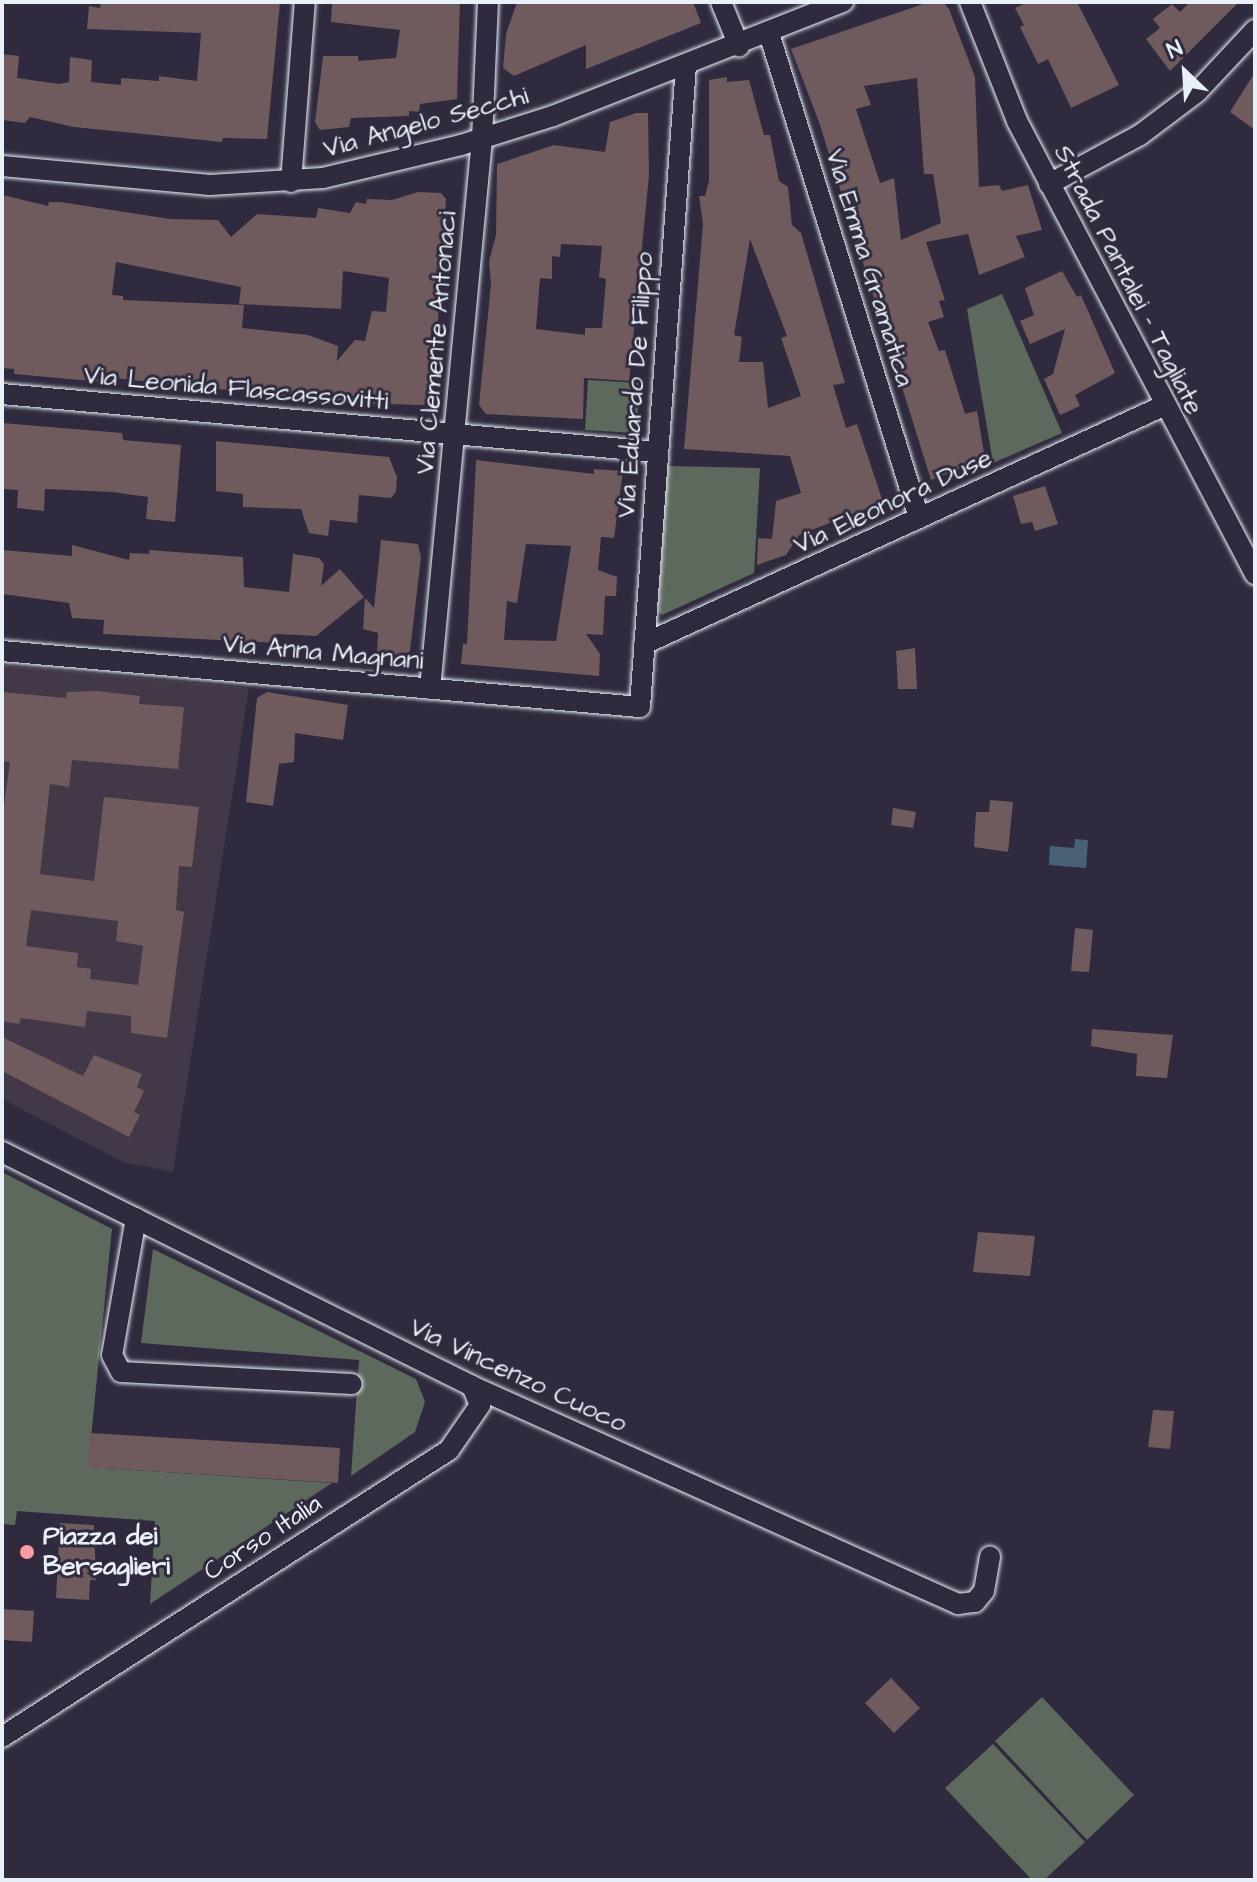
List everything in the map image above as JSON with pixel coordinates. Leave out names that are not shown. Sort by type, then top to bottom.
[{"type":"street","points":[[291,182],[305,2]]},
{"type":"street","name":"Via Clemente Antonaci","points":[[430,689],[482,139],[488,2]]},
{"type":"street","points":[[721,2],[739,46]]},
{"type":"street","name":"Via Angelo Secchi","points":[[2,166],[210,185],[291,182],[482,139],[739,46],[843,2]]},
{"type":"street","name":"Strada Pantalei - Tagliate","points":[[970,2],[1017,121],[1163,406],[1255,574]]},
{"type":"street","points":[[1049,184],[1163,118],[1197,92],[1255,30]]},
{"type":"street","name":"Via Emma Gramatica","points":[[769,33],[919,518]]},
{"type":"street","name":"Via Eduardo De Filippo","points":[[640,707],[686,66]]},
{"type":"street","name":"Via Leonida Flascassovitti","points":[[2,394],[657,452]]},
{"type":"street","name":"Via Eleonora Duse","points":[[644,644],[1163,406]]},
{"type":"street","name":"Via Anna Magnani","points":[[2,651],[640,707]]},
{"type":"street","name":"Via Vincenzo Cuoco","points":[[2,1152],[472,1386],[958,1604],[975,1602],[984,1591],[990,1557]]},
{"type":"street","points":[[136,1218],[112,1355],[121,1372],[352,1384]]},
{"type":"street","name":"Corso Italia","points":[[2,1737],[449,1450],[480,1405],[472,1386]]},
{"type":"shaded area","points":[[2,665],[249,688],[173,1172],[123,1162],[2,1099]]},
{"type":"green space","points":[[1002,294],[1062,433],[993,463],[967,309]]},
{"type":"green space","points":[[588,380],[640,383],[636,433],[585,430]]},
{"type":"green space","points":[[666,466],[760,468],[754,573],[662,615],[658,610]]},
{"type":"green space","points":[[2,1172],[112,1229],[88,1467],[332,1483],[150,1604],[155,1521],[17,1511],[15,1525],[2,1524]]},
{"type":"green space","points":[[153,1249],[416,1379],[425,1402],[415,1432],[351,1476],[359,1360],[141,1343]]},
{"type":"green space","points":[[1042,1697],[1134,1795],[1087,1840],[995,1741]]},
{"type":"green space","points":[[993,1744],[1085,1842],[1044,1880],[1032,1880],[945,1788]]},
{"type":"water","points":[[1075,839],[1088,840],[1086,868],[1049,865],[1050,846],[1074,848]]},
{"type":"building","points":[[101,2],[280,2],[267,139],[223,138],[222,142],[74,127],[30,117],[25,123],[2,120],[2,54],[19,56],[17,78],[59,84],[69,82],[70,57],[92,60],[91,82],[121,85],[121,78],[159,81],[159,76],[197,81],[201,33],[87,29],[89,6],[100,8]]},
{"type":"building","points":[[332,2],[460,2],[457,99],[420,104],[419,112],[409,111],[409,116],[351,118],[349,127],[320,130],[315,122],[323,56],[358,56],[358,61],[396,58],[400,30],[331,22]]},
{"type":"building","points":[[517,2],[693,2],[701,23],[586,69],[586,45],[514,76],[503,68],[506,34]]},
{"type":"building","points":[[929,2],[943,2],[949,9],[975,77],[979,187],[999,185],[1002,191],[1028,185],[1042,230],[1016,236],[1025,257],[979,275],[968,234],[926,242],[945,300],[939,301],[944,317],[928,322],[939,351],[945,350],[965,414],[977,411],[985,459],[931,480],[819,122],[791,49]],"holes":[[[917,78],[924,174],[933,174],[941,223],[901,240],[894,178],[880,183],[856,109],[871,105],[864,86]]]},
{"type":"building","points":[[1028,2],[1077,2],[1119,85],[1071,108],[1048,59],[1038,64],[1020,27],[1024,25],[1015,8]]},
{"type":"building","points":[[1190,2],[1239,2],[1170,71],[1146,39],[1160,28],[1153,19],[1172,4],[1180,12]]},
{"type":"building","points":[[1255,72],[1255,130],[1230,112]]},
{"type":"building","points":[[727,77],[727,82],[749,80],[764,135],[770,135],[779,181],[788,187],[792,225],[801,233],[845,383],[833,385],[846,428],[857,424],[883,502],[799,535],[786,555],[757,565],[758,538],[772,539],[776,501],[801,493],[790,456],[684,449],[703,224],[699,196],[705,196],[709,181],[709,80]],"holes":[[[750,239],[787,336],[781,338],[801,396],[768,408],[763,362],[739,362],[742,337],[734,335]]]},
{"type":"building","points":[[636,113],[648,113],[649,175],[629,381],[584,378],[583,419],[486,414],[479,405],[491,284],[489,261],[496,235],[497,164],[554,145],[605,152],[610,122]],"holes":[[[561,244],[602,246],[599,277],[606,279],[602,328],[585,328],[585,335],[536,329],[540,278],[552,279],[552,256],[560,257]]]},
{"type":"building","points":[[418,192],[441,193],[446,199],[437,334],[433,334],[429,401],[423,405],[352,403],[114,378],[113,383],[14,374],[14,369],[2,368],[3,195],[48,206],[49,202],[60,202],[170,219],[218,220],[231,237],[257,214],[316,218],[318,208],[350,213],[356,202],[366,204],[367,199],[392,200]],"holes":[[[116,262],[241,287],[239,304],[341,309],[343,271],[389,278],[386,312],[372,311],[365,341],[355,340],[337,361],[338,346],[308,335],[242,328],[244,305],[123,300],[123,296],[112,295]]]},
{"type":"building","points":[[1062,271],[1077,297],[1081,295],[1115,373],[1075,395],[1080,406],[1060,415],[1044,379],[1053,374],[1065,329],[1030,344],[1020,321],[1034,315],[1025,288]]},
{"type":"building","points":[[2,423],[122,433],[123,440],[181,445],[175,522],[146,519],[148,497],[112,492],[45,489],[44,511],[17,508],[18,490],[2,489]]},
{"type":"building","points":[[216,441],[389,457],[397,477],[396,492],[391,498],[359,495],[357,523],[330,520],[328,536],[309,533],[301,509],[243,507],[243,494],[216,491]]},
{"type":"building","points":[[476,460],[594,474],[594,469],[623,471],[614,538],[601,537],[598,570],[617,577],[616,596],[605,596],[603,635],[586,634],[600,654],[599,676],[461,664],[463,644],[467,644]],"holes":[[[526,544],[571,546],[556,641],[504,640],[507,601],[517,603]]]},
{"type":"building","points":[[1045,486],[1058,524],[1035,531],[1032,522],[1021,524],[1013,496]]},
{"type":"building","points":[[381,540],[418,544],[421,557],[409,660],[377,653],[378,633],[363,629],[365,598],[374,608]]},
{"type":"building","points":[[72,545],[129,560],[130,553],[149,554],[149,550],[243,557],[244,587],[289,592],[293,554],[319,558],[324,564],[321,586],[340,569],[364,597],[316,636],[277,634],[276,643],[103,634],[104,620],[72,618],[69,603],[2,594],[2,550],[72,556]]},
{"type":"building","points":[[915,648],[917,689],[898,689],[896,651]]},
{"type":"building","points":[[97,691],[140,696],[139,704],[184,707],[178,769],[72,760],[69,787],[50,784],[40,874],[94,881],[104,797],[199,807],[192,867],[179,866],[176,910],[184,912],[167,1038],[131,1033],[131,1016],[87,1011],[85,1027],[21,1018],[19,1024],[2,1021],[2,820],[10,762],[2,761],[2,692],[66,698],[67,692]],"holes":[[[31,910],[118,921],[116,941],[143,946],[138,985],[90,979],[91,969],[77,967],[78,953],[26,946]]]},
{"type":"building","points":[[267,692],[348,705],[343,740],[295,733],[294,762],[279,764],[273,806],[246,802],[257,698]]},
{"type":"building","points":[[990,800],[1013,802],[1008,852],[974,847],[976,812],[989,812]]},
{"type":"building","points":[[893,808],[916,812],[913,828],[891,825]]},
{"type":"building","points":[[1075,928],[1093,930],[1089,972],[1071,971]]},
{"type":"building","points":[[1092,1029],[1173,1035],[1167,1078],[1136,1076],[1137,1054],[1091,1046]]},
{"type":"building","points":[[2,1037],[83,1076],[94,1055],[142,1074],[137,1087],[144,1091],[134,1112],[140,1115],[129,1137],[2,1071]]},
{"type":"building","points":[[978,1232],[1035,1236],[1030,1276],[973,1272]]},
{"type":"building","points":[[1153,1410],[1174,1411],[1170,1449],[1148,1447]]},
{"type":"building","points":[[90,1433],[340,1448],[338,1483],[87,1467]]},
{"type":"building","points":[[60,1523],[94,1525],[96,1580],[90,1580],[89,1600],[56,1598]]},
{"type":"building","points":[[2,1609],[34,1611],[32,1642],[2,1640]]},
{"type":"building","points":[[891,1678],[920,1708],[894,1733],[865,1703]]},
{"type":"place","name":"Piazza dei Bersaglieri","points":[[27,1552]]}]
